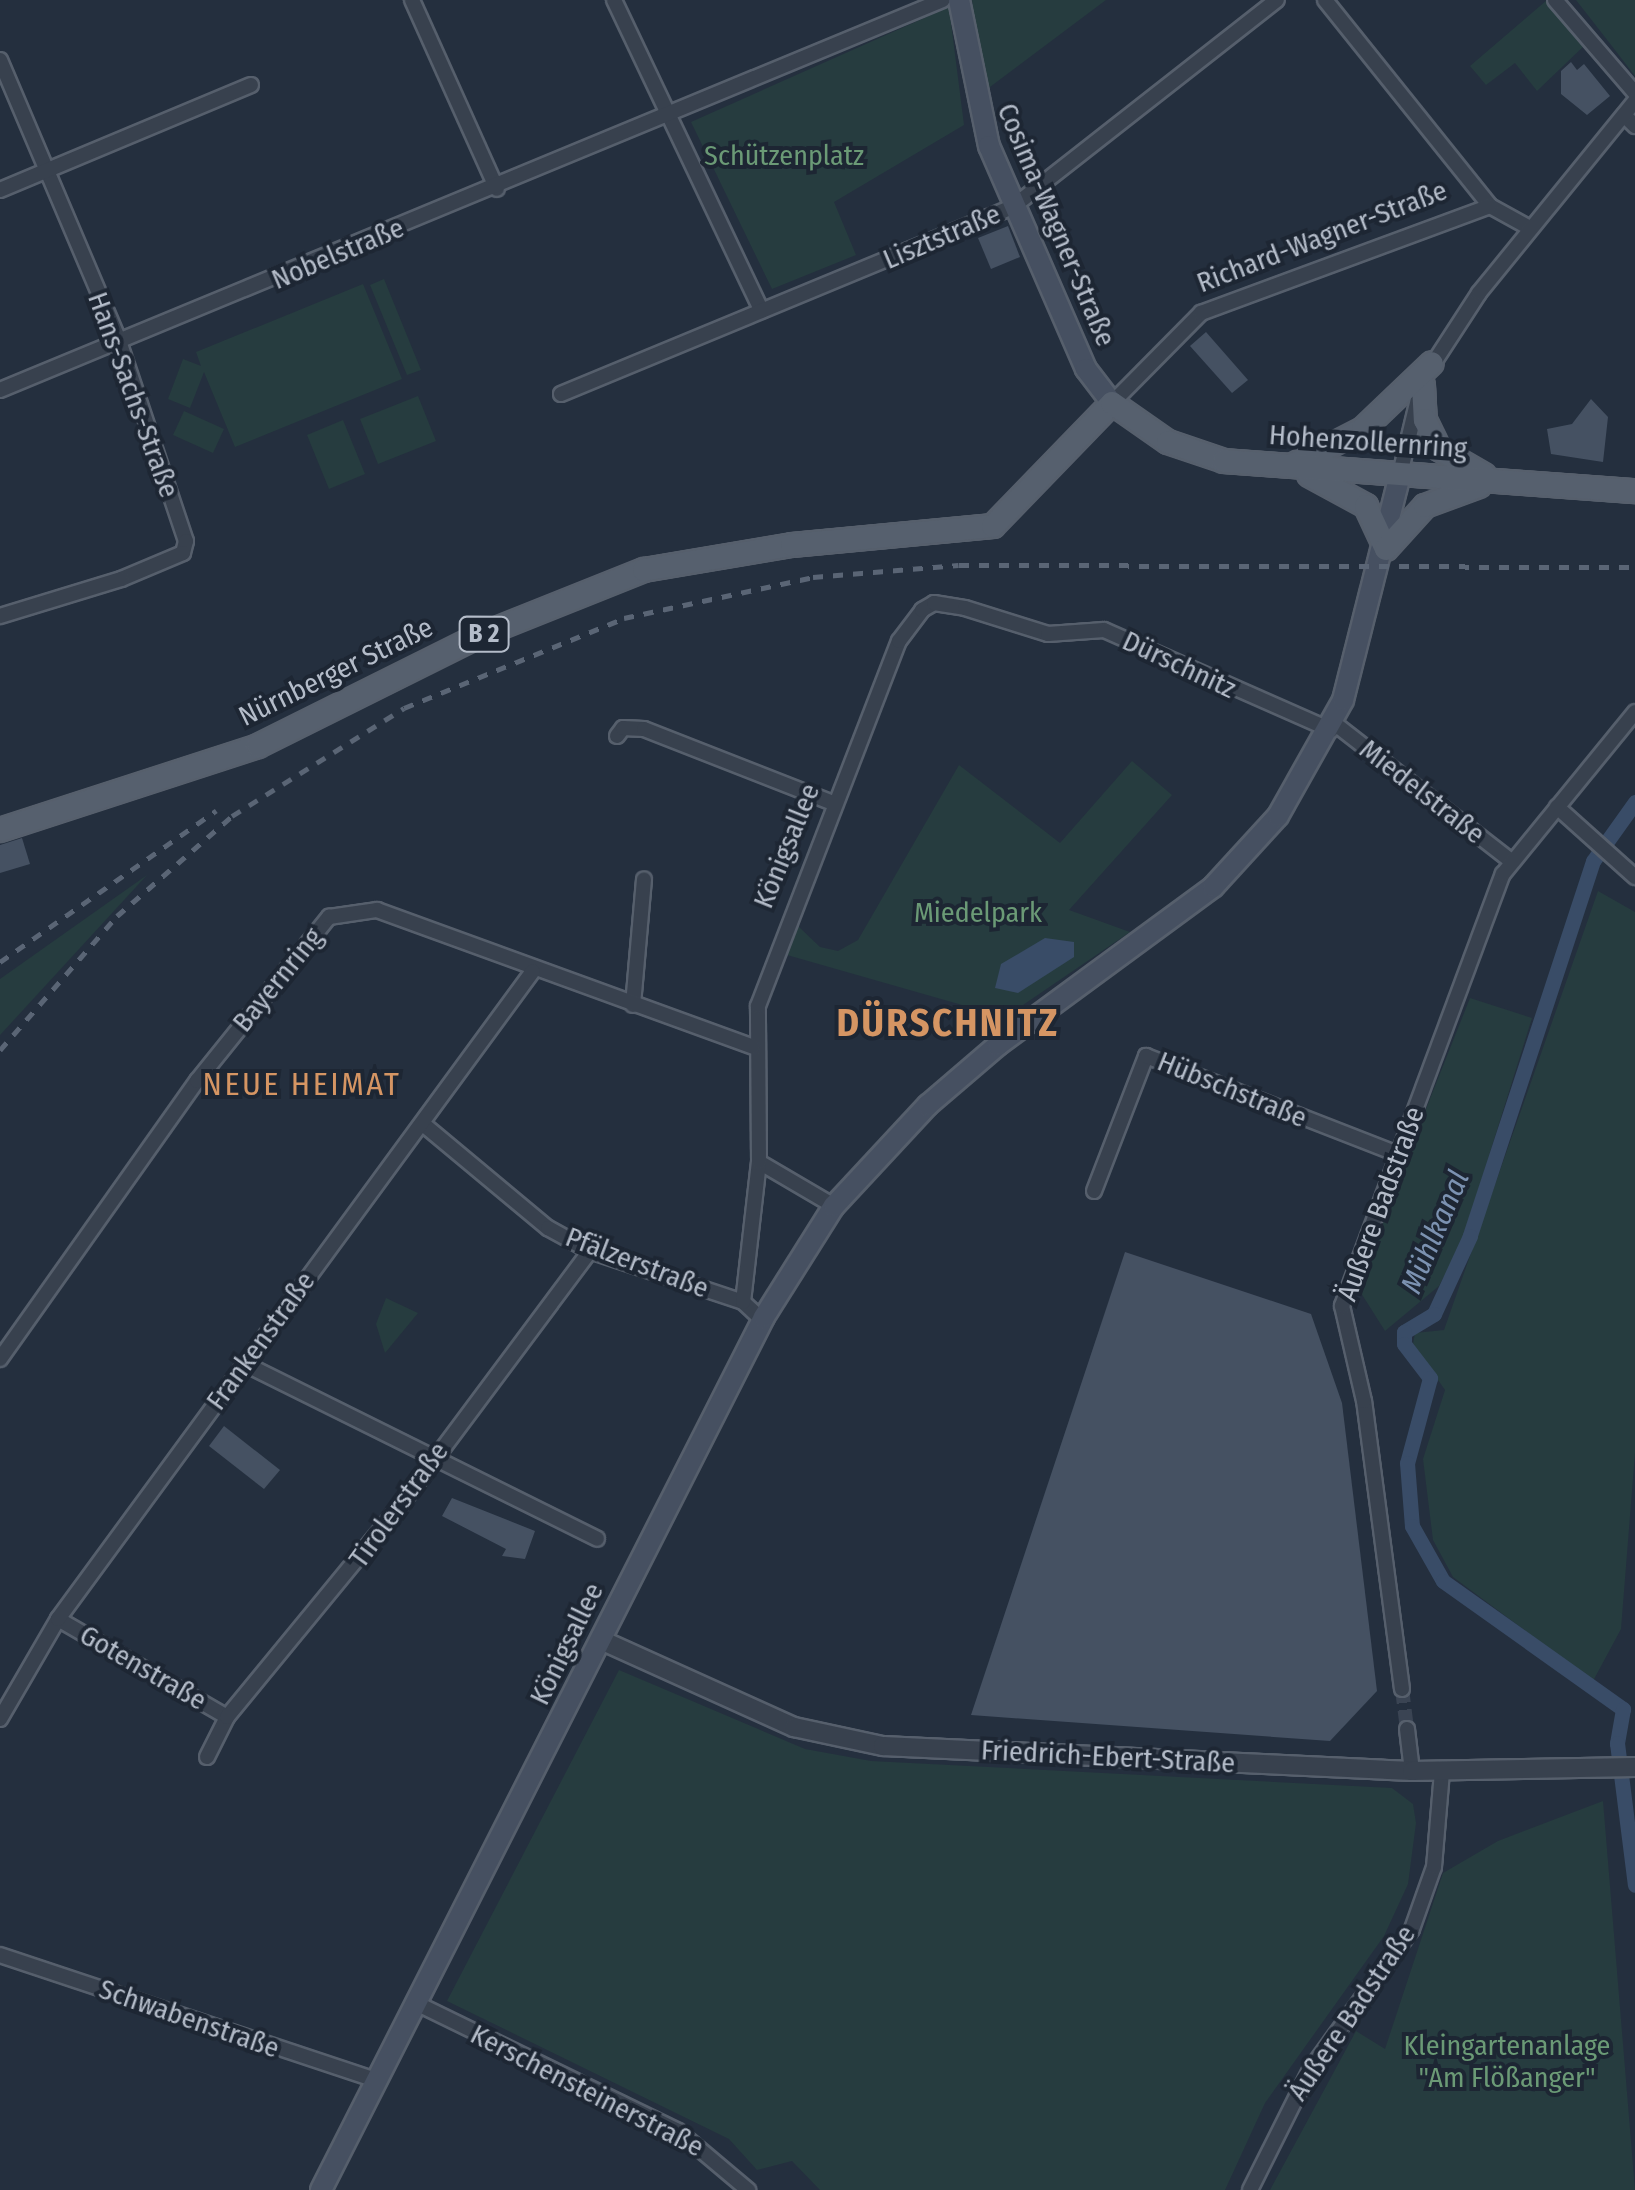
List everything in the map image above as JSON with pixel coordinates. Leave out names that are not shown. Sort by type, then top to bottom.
[{"type":"main road","name":"Cosima-Wagner-Straße","points":[[959,0],[974,99],[1014,206],[1086,369],[1112,403]]},
{"type":"main road","points":[[1282,467],[1348,440],[1432,362]]},
{"type":"main road","points":[[1422,385],[1425,420],[1440,449],[1507,482]]},
{"type":"main road","name":"Hohenzollernring","points":[[1112,403],[1196,454],[1282,467],[1635,491]]},
{"type":"main road","name":"Richard-Wagner-Straße","points":[[993,526],[1112,403]]},
{"type":"main road","points":[[1282,467],[1353,495],[1378,523],[1386,549]]},
{"type":"main road","name":"Königsallee","points":[[321,2190],[762,1320],[834,1206],[998,1045],[1213,887],[1278,816],[1333,727],[1386,549],[1400,474]]},
{"type":"main road","points":[[1386,549],[1425,506],[1507,482]]},
{"type":"main road","name":"Nürnberger Straße","points":[[0,830],[258,746],[479,636],[644,570],[792,545],[993,526]]},
{"type":"street","points":[[614,0],[674,115],[762,311]]},
{"type":"street","points":[[674,115],[944,0]]},
{"type":"street","name":"Lisztstraße","points":[[561,394],[1014,206],[1277,0]]},
{"type":"street","points":[[1325,0],[1490,206]]},
{"type":"street","points":[[1400,474],[1422,385],[1432,362],[1530,228],[1630,120],[1635,97],[1556,0]]},
{"type":"street","points":[[415,1],[497,188]]},
{"type":"street","name":"Hans-Sachs-Straße","points":[[0,60],[119,341],[186,542],[183,553],[0,616]]},
{"type":"street","points":[[0,190],[251,85]]},
{"type":"street","name":"Nobelstraße","points":[[0,390],[674,115]]},
{"type":"street","name":"Richard-Wagner-Straße","points":[[1112,403],[1201,313],[1490,206],[1530,228]]},
{"type":"street","name":"Königsallee","points":[[742,1302],[760,1162],[753,1047],[771,962],[900,640],[934,603],[965,608]]},
{"type":"street","name":"Dürschnitz","points":[[965,608],[1048,634],[1104,630],[1242,695],[1333,727]]},
{"type":"street","name":"Äußere Badstraße","points":[[1402,1689],[1364,1402],[1342,1306],[1510,860],[1635,712]]},
{"type":"street","name":"Miedelstraße","points":[[1333,727],[1510,860]]},
{"type":"street","points":[[617,736],[644,728],[835,804]]},
{"type":"street","points":[[1556,807],[1635,877]]},
{"type":"street","points":[[633,1005],[644,880]]},
{"type":"street","name":"Bayernring","points":[[0,1360],[306,941],[330,918],[377,910],[533,971],[753,1047]]},
{"type":"street","name":"Frankenstraße","points":[[1,1715],[58,1619],[533,971]]},
{"type":"street","name":"Hübschstraße","points":[[1094,1192],[1146,1056],[1398,1154]]},
{"type":"street","name":"Pfälzerstraße","points":[[424,1124],[548,1228],[590,1251],[742,1302],[762,1320]]},
{"type":"street","points":[[760,1162],[834,1206]]},
{"type":"street","name":"Tirolerstraße","points":[[207,1758],[228,1717],[590,1251]]},
{"type":"street","points":[[245,1364],[596,1539]]},
{"type":"street","name":"Gotenstraße","points":[[58,1619],[228,1717]]},
{"type":"street","name":"Friedrich-Ebert-Straße","points":[[601,1640],[794,1727],[874,1744],[1412,1771],[1635,1767]]},
{"type":"street","points":[[1407,1729],[1412,1771]]},
{"type":"street","name":"Äußere Badstraße","points":[[1250,2190],[1310,2070],[1412,1928],[1434,1867],[1442,1771]]},
{"type":"street","name":"Schwabenstraße","points":[[0,1955],[378,2081]]},
{"type":"street","name":"Kerschensteinerstraße","points":[[418,2004],[678,2131],[748,2190]]},
{"type":"green space","points":[[972,0],[1106,0],[982,93]]},
{"type":"green space","points":[[1547,0],[1586,44],[1537,91],[1515,63],[1486,85],[1470,66]]},
{"type":"green space","points":[[1576,0],[1635,0],[1635,76],[1608,41]]},
{"type":"green space","name":"Schützenplatz","points":[[949,7],[964,125],[834,202],[856,255],[772,289],[691,122]]},
{"type":"green space","points":[[384,279],[421,370],[407,375],[370,285]]},
{"type":"green space","points":[[363,284],[402,379],[235,447],[204,372],[190,408],[168,399],[183,359],[201,366],[196,352]]},
{"type":"green space","points":[[418,396],[436,441],[378,464],[360,419]]},
{"type":"green space","points":[[184,411],[224,429],[213,453],[173,435]]},
{"type":"green space","points":[[343,420],[365,474],[329,489],[307,435]]},
{"type":"green space","name":"Miedelpark","points":[[1132,761],[1172,795],[1069,910],[1130,932],[992,1026],[976,1009],[787,955],[798,926],[820,947],[838,951],[858,940],[959,765],[1060,843]]},
{"type":"green space","points":[[147,875],[1,1034],[0,1035],[0,979]]},
{"type":"green space","points":[[1598,891],[1635,912],[1635,1453],[1621,1629],[1593,1681],[1453,1577],[1433,1540],[1423,1459],[1445,1390],[1413,1344],[1415,1333],[1444,1330]]},
{"type":"green space","points":[[1470,998],[1532,1018],[1462,1242],[1439,1286],[1385,1331],[1356,1285]]},
{"type":"green space","points":[[386,1298],[418,1313],[385,1353],[376,1324]]},
{"type":"green space","points":[[619,1670],[805,1749],[871,1761],[1392,1788],[1413,1804],[1416,1823],[1408,1884],[1384,1936],[1265,2103],[1225,2190],[820,2190],[792,2161],[757,2170],[729,2139],[447,2001]]},
{"type":"green space","name":"Kleingartenanlage \"Am Flößanger\"","points":[[1603,1801],[1635,2190],[1270,2190],[1356,2031],[1385,2049],[1443,1873],[1498,1841]]},
{"type":"water","points":[[1045,938],[1074,942],[1074,957],[1018,993],[995,988],[1001,964]]},
{"type":"building","points":[[1571,62],[1577,70],[1584,64],[1610,96],[1587,115],[1561,94],[1561,71]]},
{"type":"building","points":[[1008,226],[1020,257],[991,269],[978,238]]},
{"type":"building","points":[[1206,332],[1248,380],[1232,393],[1190,346]]},
{"type":"building","points":[[1591,399],[1608,417],[1603,462],[1551,454],[1547,429],[1572,424]]},
{"type":"building","points":[[22,838],[30,864],[0,873],[0,845]]},
{"type":"building","points":[[1125,1252],[1311,1314],[1342,1403],[1377,1691],[1330,1741],[971,1715]]},
{"type":"building","points":[[224,1426],[280,1470],[264,1489],[209,1446]]},
{"type":"building","points":[[452,1498],[535,1531],[525,1559],[502,1556],[506,1549],[442,1516]]},
{"type":"waterway","name":"Mühlkanal","points":[[1635,802],[1593,861],[1470,1236],[1434,1314],[1404,1332],[1404,1344],[1430,1378],[1407,1463],[1412,1526],[1443,1581],[1623,1709],[1617,1743],[1635,1885]]},
{"type":"tunnel","points":[[1402,1689],[1407,1729]]},
{"type":"railway","points":[[0,1050],[117,916],[232,816],[404,708],[624,618],[813,577],[959,565],[1635,567]]},
{"type":"railway","points":[[0,962],[216,811]]},
{"type":"district","name":"DÜRSCHNITZ","points":[[948,1024]]},
{"type":"district","name":"NEUE HEIMAT","points":[[302,1084]]}]
